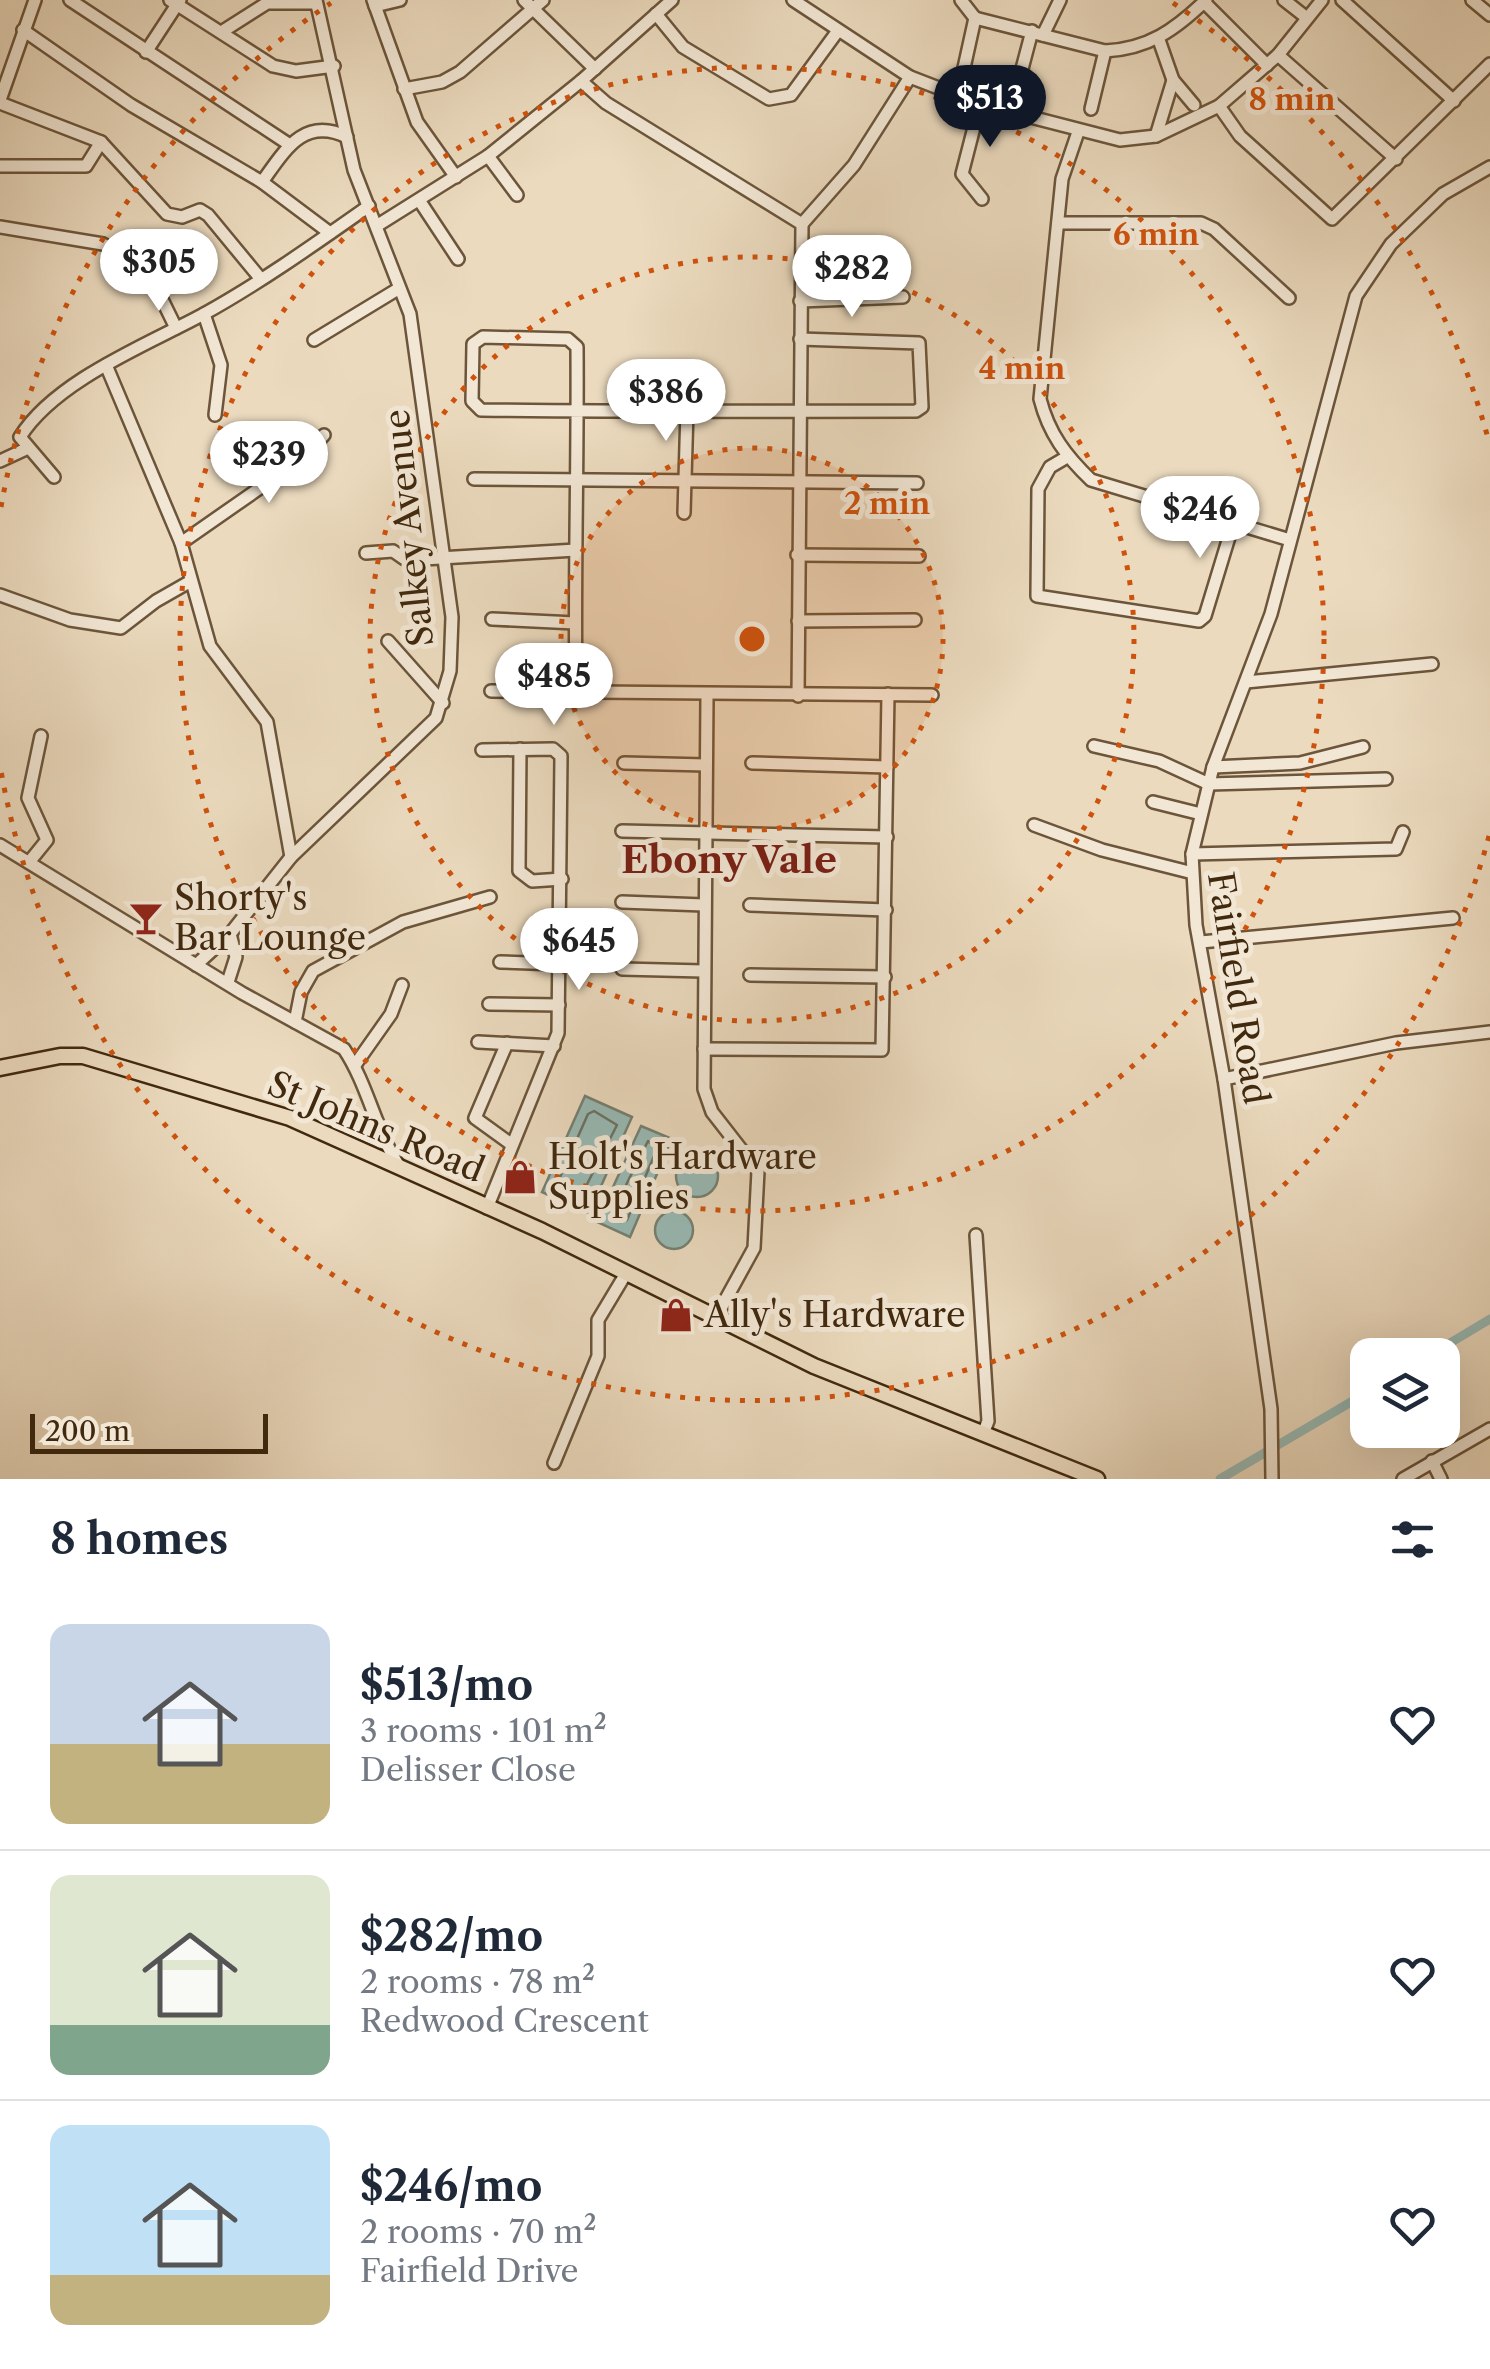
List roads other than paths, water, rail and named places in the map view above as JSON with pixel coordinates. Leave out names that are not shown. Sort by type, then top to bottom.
[{"type":"main road","name":"St Johns Road","points":[[0,1068],[60,1056],[100,1060],[258,1106],[542,1230],[814,1366],[1097,1479]]},
{"type":"street","points":[[35,0],[0,101],[101,142],[167,214],[182,217],[200,210],[208,215],[260,278]]},
{"type":"street","points":[[70,0],[290,145]]},
{"type":"street","points":[[400,0],[374,3],[417,122],[456,176]]},
{"type":"street","points":[[404,89],[442,82],[460,72],[528,5],[543,0]]},
{"type":"street","points":[[378,225],[488,156],[582,82],[672,0]]},
{"type":"street","points":[[793,0],[910,76],[980,104],[1120,140],[1156,136],[1219,106],[1278,55],[1322,0]]},
{"type":"street","points":[[961,0],[975,18],[1104,51],[1159,40],[1205,1],[1267,65]]},
{"type":"street","points":[[1014,99],[1037,33],[1060,0]]},
{"type":"street","points":[[1284,0],[1307,18]]},
{"type":"street","points":[[1342,0],[1454,102]]},
{"type":"street","points":[[1472,0],[1490,16]]},
{"type":"street","points":[[223,30],[266,2],[316,1]]},
{"type":"street","name":"Salkey Avenue","points":[[196,965],[230,934],[291,857],[436,718],[450,671],[452,617],[410,314],[368,206],[347,137],[334,66],[316,1]]},
{"type":"street","points":[[146,52],[176,2],[286,70],[334,66]]},
{"type":"street","points":[[528,5],[594,69]]},
{"type":"street","points":[[656,14],[683,48],[769,99],[791,95],[837,32]]},
{"type":"street","points":[[958,94],[975,18]]},
{"type":"street","points":[[24,30],[131,105],[262,182],[330,233]]},
{"type":"street","points":[[1159,40],[1174,80],[1194,105]]},
{"type":"street","points":[[1091,108],[1104,51]]},
{"type":"street","points":[[1278,55],[1396,159]]},
{"type":"street","points":[[1219,106],[1240,136],[1332,219],[1342,215],[1490,64]]},
{"type":"street","points":[[798,696],[802,224],[854,165],[910,76]]},
{"type":"street","points":[[1156,136],[1174,80]]},
{"type":"street","points":[[582,82],[606,103],[802,224]]},
{"type":"street","points":[[980,104],[962,174],[982,199]]},
{"type":"street","points":[[262,182],[290,145],[322,128],[347,137]]},
{"type":"street","points":[[1078,132],[1062,180],[1040,399],[1046,422],[1068,457],[1091,480],[1290,540]]},
{"type":"street","points":[[0,166],[86,166],[101,142]]},
{"type":"street","points":[[488,156],[517,194]]},
{"type":"street","name":"Fairfield Road","points":[[1272,1479],[1271,1409],[1224,1079],[1189,872],[1212,767],[1272,614],[1356,296],[1391,244],[1430,206],[1489,169]]},
{"type":"street","points":[[419,200],[458,259]]},
{"type":"street","points":[[54,477],[20,442],[24,430],[67,391],[106,365],[204,314],[368,206]]},
{"type":"street","points":[[1058,223],[1201,223],[1214,228],[1290,298]]},
{"type":"street","points":[[0,227],[103,244],[146,267],[176,328]]},
{"type":"street","points":[[314,340],[398,288]]},
{"type":"street","points":[[800,301],[903,297]]},
{"type":"street","points":[[204,314],[222,377],[214,414]]},
{"type":"street","points":[[576,695],[579,480],[577,412],[574,342],[477,339],[473,344],[472,401],[481,410],[577,412],[916,410],[925,399],[919,343],[800,339]]},
{"type":"street","points":[[106,365],[182,544],[210,646],[266,722],[291,857]]},
{"type":"street","points":[[684,513],[688,376]]},
{"type":"street","points":[[182,544],[300,460],[324,434]]},
{"type":"street","points":[[0,462],[26,449]]},
{"type":"street","points":[[1068,457],[1050,467],[1038,489],[1037,596],[1199,620],[1205,616],[1233,524]]},
{"type":"street","points":[[474,479],[917,484]]},
{"type":"street","points":[[366,553],[394,551],[406,560],[576,550]]},
{"type":"street","points":[[797,555],[918,556]]},
{"type":"street","points":[[0,595],[70,620],[121,628],[191,581]]},
{"type":"street","points":[[492,619],[575,623]]},
{"type":"street","points":[[798,621],[915,620]]},
{"type":"street","points":[[388,641],[443,702]]},
{"type":"street","points":[[1246,682],[1432,664]]},
{"type":"street","points":[[491,691],[576,695],[932,695]]},
{"type":"street","points":[[704,1049],[882,1050],[888,694]]},
{"type":"street","points":[[707,696],[704,1089],[712,1112],[758,1170],[754,1248],[715,1319]]},
{"type":"street","points":[[30,862],[47,840],[28,798],[42,736]]},
{"type":"street","points":[[1094,746],[1159,761],[1209,784],[1386,779]]},
{"type":"street","points":[[1212,767],[1300,764],[1363,747]]},
{"type":"street","points":[[520,749],[518,870],[532,881],[562,879]]},
{"type":"street","points":[[482,750],[553,749],[562,756],[559,1006],[554,1046],[487,1208]]},
{"type":"street","points":[[624,763],[706,765]]},
{"type":"street","points":[[752,763],[887,767]]},
{"type":"street","points":[[1153,802],[1201,814]]},
{"type":"street","points":[[1034,825],[1102,850],[1189,872]]},
{"type":"street","points":[[622,831],[888,837]]},
{"type":"street","points":[[1192,854],[1396,849],[1404,832]]},
{"type":"street","points":[[0,844],[242,993],[344,1049],[355,1065],[376,1126],[401,1169]]},
{"type":"street","points":[[295,1022],[302,992],[314,972],[403,922],[490,897]]},
{"type":"street","points":[[622,902],[704,905]]},
{"type":"street","points":[[750,905],[886,910]]},
{"type":"street","points":[[1201,942],[1453,918]]},
{"type":"street","points":[[230,934],[242,993]]},
{"type":"street","points":[[500,962],[559,964]]},
{"type":"street","points":[[228,982],[236,963]]},
{"type":"street","points":[[622,969],[703,971]]},
{"type":"street","points":[[750,975],[885,977]]},
{"type":"street","points":[[355,1065],[391,1014],[402,985]]},
{"type":"street","points":[[489,1004],[559,1006]]},
{"type":"street","points":[[1224,1079],[1396,1044],[1490,1032]]},
{"type":"street","points":[[478,1042],[554,1046]]},
{"type":"street","points":[[508,1043],[475,1118],[511,1144]]},
{"type":"street","points":[[976,1235],[988,1422],[984,1434]]},
{"type":"street","points":[[554,1463],[598,1356],[598,1320],[625,1274]]},
{"type":"street","points":[[1403,1479],[1490,1428]]},
{"type":"street","points":[[1432,1461],[1441,1479]]},
{"type":"water","points":[[585,1096],[632,1117],[589,1213],[542,1192]]},
{"type":"water","points":[[641,1126],[672,1139],[630,1237],[597,1222]]},
{"type":"water","points":[[697,1155],[712,1161],[718,1176],[712,1191],[697,1197],[682,1191],[676,1176],[682,1161]]},
{"type":"water","points":[[674,1211],[688,1216],[693,1230],[688,1244],[674,1249],[660,1244],[655,1230],[660,1216]]},
{"type":"waterway","points":[[1458,1338],[1490,1319]]},
{"type":"waterway","points":[[1220,1479],[1350,1403]]},
{"type":"place","name":"Shorty's Bar Lounge","points":[[146,918]]},
{"type":"place","name":"Holt's Hardware Supplies","points":[[520,1177]]},
{"type":"place","name":"Ally's Hardware","points":[[676,1315]]},
{"type":"district","name":"Ebony Vale","points":[[729,860]]}]
